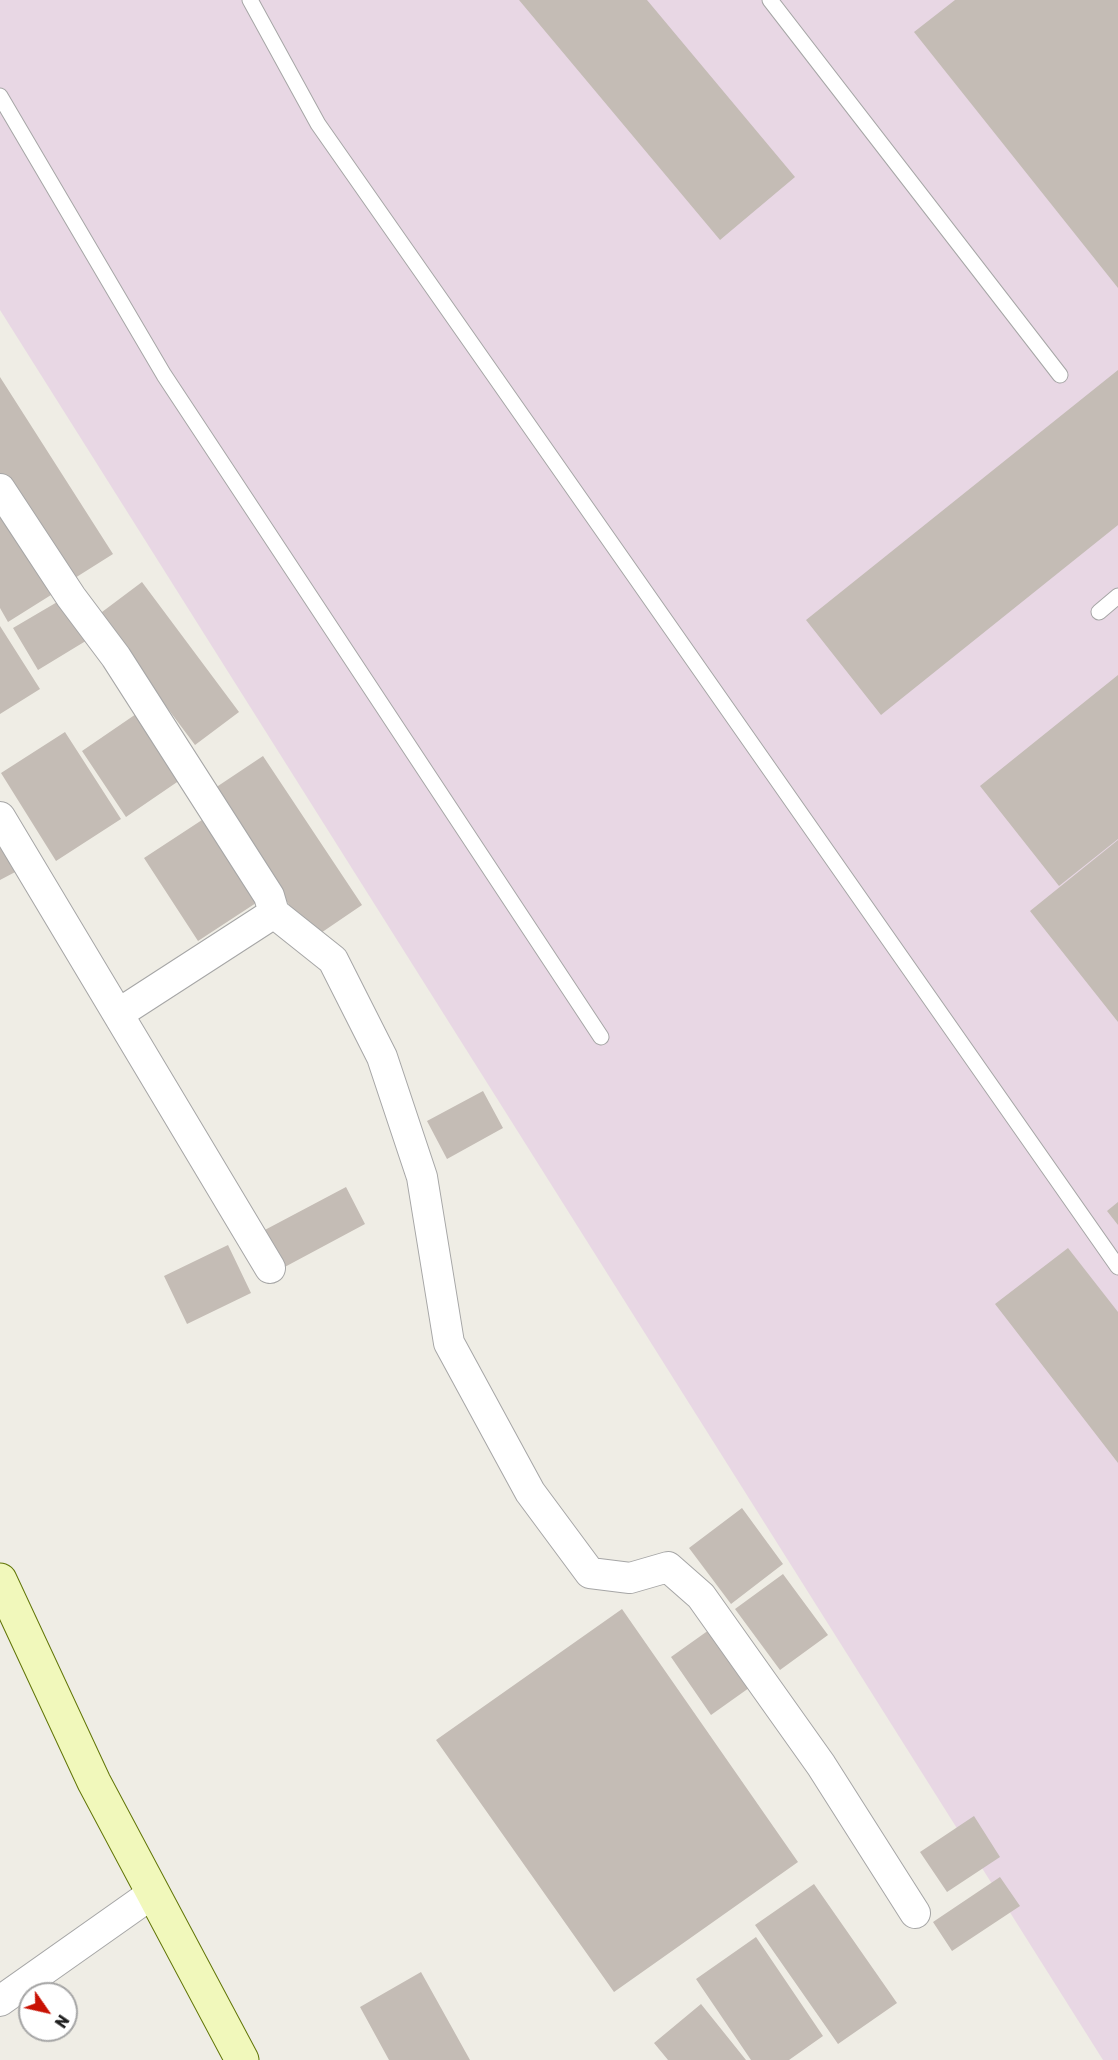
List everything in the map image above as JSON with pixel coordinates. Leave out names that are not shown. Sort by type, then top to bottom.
[{"type":"street","points":[[0,489],[71,597],[116,657],[269,896],[274,913],[333,960],[382,1057],[422,1177],[449,1343],[530,1492],[590,1573],[630,1578],[668,1567],[701,1596],[821,1765],[915,1913]]},
{"type":"street","points":[[0,817],[270,1268]]},
{"type":"street","points":[[118,1014],[274,913]]},
{"type":"street","points":[[0,1580],[94,1782],[242,2060]]},
{"type":"street","points":[[0,2001],[153,1893]]},
{"type":"lane","points":[[250,0],[318,124],[1118,1267]]},
{"type":"lane","points":[[770,0],[1060,375]]},
{"type":"lane","points":[[0,96],[164,375],[601,1037]]},
{"type":"lane","points":[[1099,612],[1118,596]]},
{"type":"shaded area","points":[[0,0],[1118,0],[1118,2060],[1103,2060],[0,310]]},
{"type":"building","points":[[519,0],[647,0],[795,177],[720,240]]},
{"type":"building","points":[[955,0],[1118,0],[1118,288],[914,32]]},
{"type":"building","points":[[1118,370],[1118,525],[881,715],[806,620]]},
{"type":"building","points":[[0,377],[113,554],[67,583],[0,479]]},
{"type":"building","points":[[0,512],[51,595],[8,622],[0,608]]},
{"type":"building","points":[[142,582],[239,712],[195,745],[98,615]]},
{"type":"building","points":[[64,598],[89,639],[38,670],[13,628]]},
{"type":"building","points":[[0,626],[40,689],[0,714]]},
{"type":"building","points":[[1118,675],[1118,839],[1059,886],[980,786]]},
{"type":"building","points":[[139,712],[183,778],[126,817],[82,751]]},
{"type":"building","points":[[65,732],[121,819],[56,861],[1,773]]},
{"type":"building","points":[[263,756],[362,905],[312,939],[212,790]]},
{"type":"building","points":[[202,820],[256,903],[198,941],[144,858]]},
{"type":"building","points":[[0,834],[19,870],[0,880]]},
{"type":"building","points":[[1118,840],[1118,1022],[1030,911]]},
{"type":"building","points":[[483,1091],[503,1128],[447,1159],[427,1121]]},
{"type":"building","points":[[346,1187],[365,1224],[281,1269],[261,1232]]},
{"type":"building","points":[[1118,1202],[1118,1225],[1107,1211]]},
{"type":"building","points":[[228,1245],[251,1293],[187,1324],[164,1276]]},
{"type":"building","points":[[1068,1248],[1118,1312],[1118,1463],[995,1304]]},
{"type":"building","points":[[742,1508],[783,1564],[731,1604],[689,1548]]},
{"type":"building","points":[[783,1574],[828,1635],[780,1670],[735,1609]]},
{"type":"building","points":[[622,1609],[798,1862],[614,1992],[436,1740]]},
{"type":"building","points":[[716,1625],[756,1683],[711,1715],[671,1657]]},
{"type":"building","points":[[974,1816],[1000,1857],[947,1892],[920,1852]]},
{"type":"building","points":[[1000,1877],[1020,1906],[952,1951],[933,1922]]},
{"type":"building","points":[[814,1884],[897,2003],[838,2044],[755,1925]]},
{"type":"building","points":[[756,1937],[823,2036],[789,2060],[751,2060],[696,1979]]},
{"type":"building","points":[[421,1972],[470,2060],[389,2060],[360,2007]]},
{"type":"building","points":[[701,2004],[746,2060],[668,2060],[654,2043]]}]
